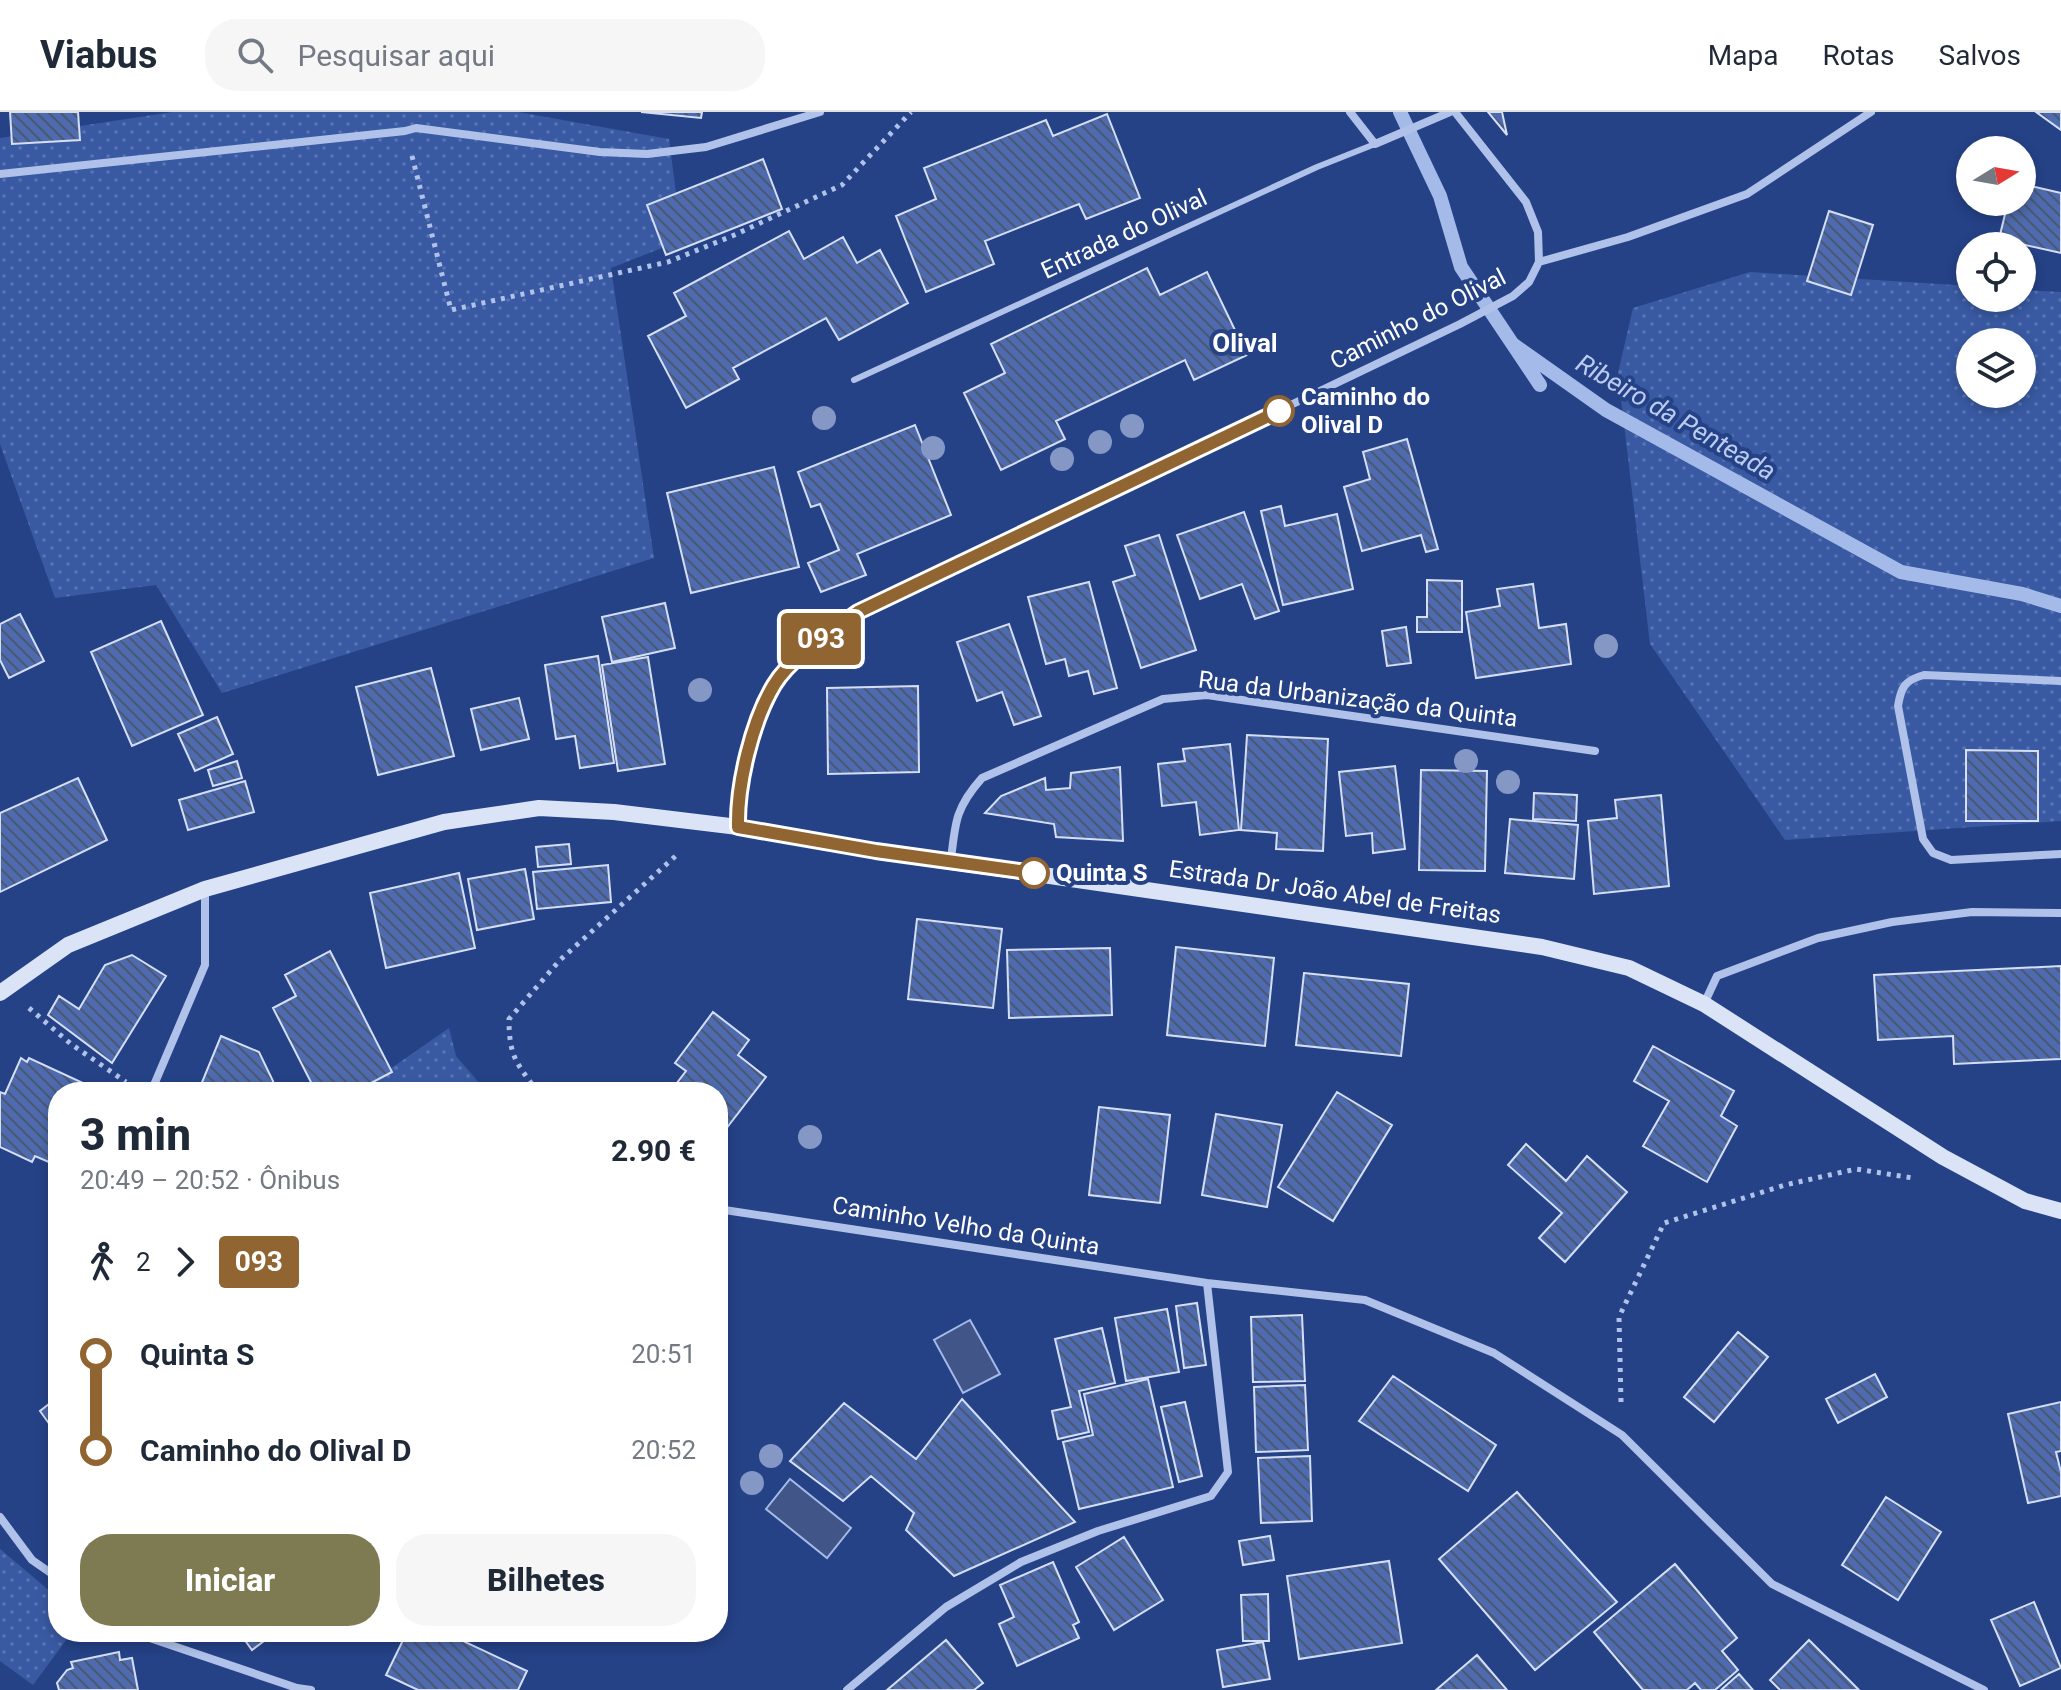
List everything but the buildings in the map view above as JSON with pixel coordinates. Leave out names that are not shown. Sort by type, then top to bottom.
[{"type":"street","points":[[0,174],[416,128],[600,152],[647,154],[706,147],[820,112]]},
{"type":"street","points":[[1350,112],[1375,144],[1452,112],[1526,202],[1538,232],[1539,262],[1628,237],[1747,194],[1871,112]]},
{"type":"street","name":"Caminho do Olival","points":[[738,827],[738,799],[749,752],[775,683],[809,648],[858,612],[1460,324],[1513,296],[1529,282],[1539,262]]},
{"type":"street","points":[[2061,681],[1924,675],[1908,679],[1898,706],[1923,839],[1933,853],[1951,860],[2061,854]]},
{"type":"street","name":"Rua da Urbanização da Quinta","points":[[951,860],[954,832],[963,799],[982,778],[1163,699],[1207,695],[1595,751]]},
{"type":"street","name":"Estrada Dr João Abel de Freitas","points":[[0,993],[68,945],[205,889],[444,822],[539,808],[614,812],[738,827],[876,851],[1542,947],[1629,968],[1704,1004],[1943,1157],[2025,1201],[2061,1211]]},
{"type":"street","points":[[155,1082],[205,965],[205,889]]},
{"type":"street","points":[[1704,1004],[1717,976],[1818,938],[1892,922],[1972,912],[2061,913]]},
{"type":"street","name":"Caminho Velho da Quinta","points":[[728,1211],[1207,1283],[1365,1300],[1494,1353],[1622,1435],[1772,1584],[1984,1690]]},
{"type":"street","points":[[847,1690],[946,1607],[1021,1562],[1098,1531],[1211,1496],[1228,1472],[1207,1283]]},
{"type":"street","points":[[0,1517],[32,1560],[48,1571]]},
{"type":"street","points":[[161,1642],[311,1690]]},
{"type":"lane","name":"Entrada do Olival","points":[[854,380],[1317,167],[1375,144]]},
{"type":"path","points":[[405,131],[451,310],[668,262],[732,236],[842,185],[911,112]]},
{"type":"path","points":[[530,1082],[509,1046],[509,1019],[560,960],[686,847]]},
{"type":"path","points":[[26,1005],[71,1044],[125,1082]]},
{"type":"path","points":[[1622,1435],[1619,1317],[1664,1223],[1785,1185],[1856,1169],[1918,1179],[1923,1174]]},
{"type":"shaded area","points":[[173,112],[518,112],[669,139],[682,240],[611,268],[654,558],[222,693],[156,585],[55,598],[0,444],[0,138]]},
{"type":"shaded area","points":[[1750,272],[1956,285],[1956,312],[2036,312],[2036,291],[2061,292],[2061,821],[1785,840],[1650,644],[1618,373],[1633,308]]},
{"type":"shaded area","points":[[449,1028],[456,1056],[478,1082],[371,1082]]},
{"type":"shaded area","points":[[970,1320],[1000,1374],[963,1393],[934,1340]]},
{"type":"shaded area","points":[[790,1479],[851,1528],[827,1558],[766,1509]]},
{"type":"shaded area","points":[[0,1549],[48,1590],[48,1642],[65,1642],[33,1685],[0,1661]]},
{"type":"waterway","name":"Ribeiro da Penteada","points":[[1400,112],[1440,196],[1461,267],[1540,385],[1514,345],[1606,410],[1901,572],[2022,594],[2061,606]]},
{"type":"bus line","name":"093","points":[[1034,873],[876,851],[738,827],[738,799],[749,752],[775,683],[809,648],[858,612],[1279,411]]},
{"type":"place","name":"Caminho do Olival D","points":[[1279,411]]},
{"type":"place","name":"Quinta S","points":[[1034,873]]},
{"type":"district","name":"Olival","points":[[1245,343]]}]
